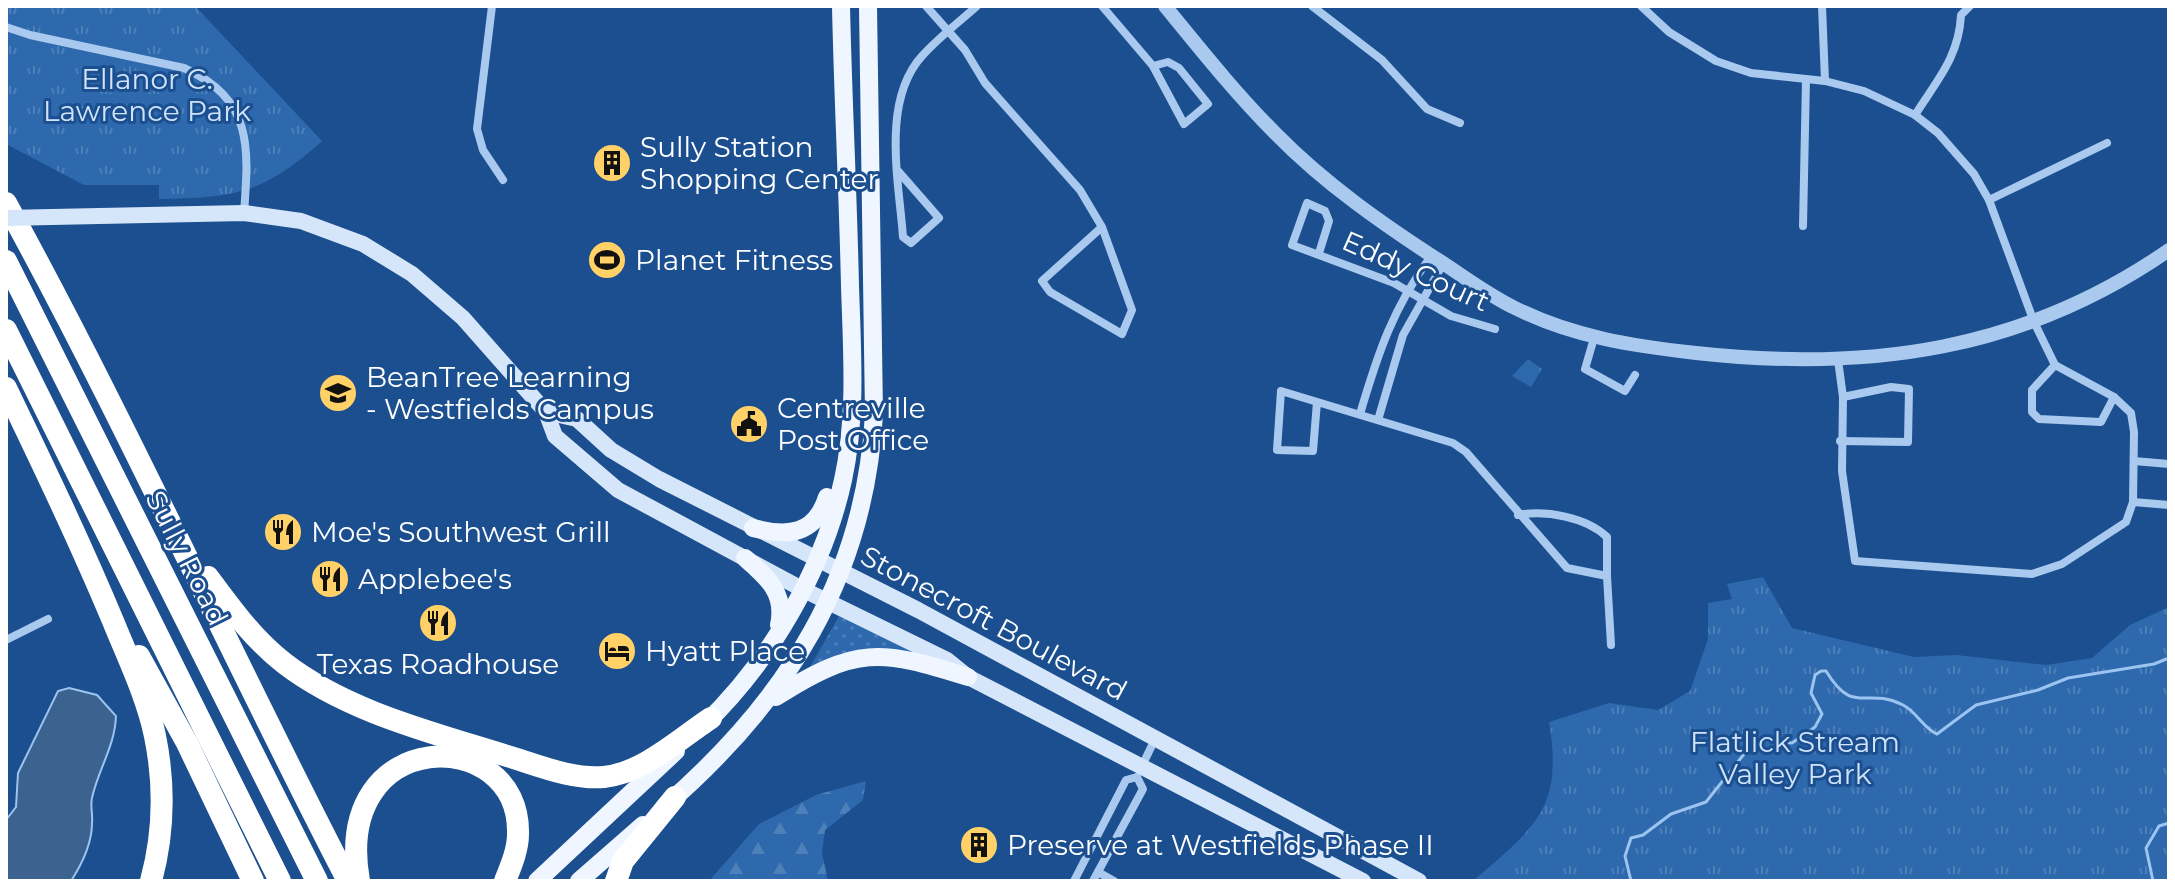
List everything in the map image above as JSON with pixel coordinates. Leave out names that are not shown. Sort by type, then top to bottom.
[{"type":"highway","points":[[6,203],[169,515],[249,691],[348,881]]},
{"type":"highway","name":"Sully Road","points":[[6,261],[317,881]]},
{"type":"highway","points":[[6,330],[280,881]]},
{"type":"highway","points":[[6,388],[89,563],[129,659],[154,734],[162,790],[162,827],[151,881]]},
{"type":"highway","points":[[169,515],[202,569],[259,643],[318,684],[396,719],[557,771],[600,777],[623,772],[648,761],[711,718]]},
{"type":"highway","points":[[89,563],[187,743],[253,881]]},
{"type":"highway","points":[[359,881],[356,837],[361,810],[372,790],[387,774],[404,763],[430,756],[460,758],[485,769],[503,787],[515,811],[519,833],[505,881]]},
{"type":"highway","points":[[616,881],[623,861],[675,797]]},
{"type":"main road","points":[[537,881],[711,718],[777,636],[816,560],[842,482],[853,393],[841,6]]},
{"type":"main road","points":[[579,881],[721,755],[766,703],[829,601],[842,571],[866,490],[874,414],[868,6]]},
{"type":"main road","name":"Stonecroft Boulevard","points":[[6,218],[244,213],[301,221],[328,230],[400,265],[463,318],[546,412],[555,436],[618,490],[802,589],[947,660],[968,677],[1140,772],[1363,881]]},
{"type":"main road","name":"Stonecroft Boulevard","points":[[546,412],[577,419],[636,466],[842,571],[1419,881]]},
{"type":"main road","points":[[753,528],[789,535],[813,524],[825,504],[842,435],[851,423]]},
{"type":"main road","points":[[745,558],[768,579],[782,604],[777,636]]},
{"type":"main road","points":[[766,703],[828,665],[852,659],[905,657],[968,677]]},
{"type":"street","points":[[492,6],[477,129],[483,150],[503,180]]},
{"type":"street","points":[[926,6],[985,83],[1080,190],[1102,227],[1132,310],[1122,334],[1050,292],[1042,281],[1102,227]]},
{"type":"street","points":[[898,171],[939,218],[911,243],[903,237],[898,171],[900,104],[906,84],[920,58],[977,6]]},
{"type":"street","points":[[1102,6],[1153,66],[1184,124],[1208,104],[1179,68],[1168,62],[1153,66]]},
{"type":"street","points":[[1165,6],[1276,135],[1362,208],[1437,260],[1517,309],[1594,338],[1718,355],[1838,360],[1936,350],[2034,322],[2111,286],[2169,250]]},
{"type":"street","points":[[1312,6],[1382,60],[1427,109],[1460,123]]},
{"type":"street","points":[[1641,6],[1669,32],[1716,61],[1751,73],[1825,81],[1879,96],[1915,115],[1956,150],[1989,200],[2034,322],[2055,365],[2114,397],[2131,413],[2133,502],[2126,522],[2062,564],[2032,574],[1855,561],[1840,441],[1843,397],[1838,360]]},
{"type":"street","points":[[1822,6],[1825,81]]},
{"type":"street","points":[[1915,115],[1960,41],[1961,15],[1970,6]]},
{"type":"street","points":[[6,27],[30,35],[184,68],[203,76],[225,95],[246,132],[248,163],[244,213]]},
{"type":"street","points":[[1803,226],[1806,80]]},
{"type":"street","points":[[1989,200],[2107,143]]},
{"type":"street","name":"Eddy Court","points":[[1319,253],[1329,221],[1325,211],[1307,203],[1292,245],[1319,253],[1406,290],[1451,316],[1495,329]]},
{"type":"street","points":[[1360,414],[1388,325],[1406,290],[1437,260]]},
{"type":"street","points":[[1378,420],[1403,335],[1437,260]]},
{"type":"street","points":[[1594,338],[1585,369],[1625,391],[1635,375]]},
{"type":"street","points":[[2055,365],[2032,390],[2032,412],[2039,419],[2101,422],[2114,397]]},
{"type":"street","points":[[1840,441],[1908,442],[1909,389],[1891,387],[1843,397]]},
{"type":"street","points":[[1317,402],[1313,451],[1277,450],[1281,391],[1453,443],[1466,452],[1567,568],[1607,576]]},
{"type":"street","points":[[2134,461],[2169,464]]},
{"type":"street","points":[[2133,502],[2169,505]]},
{"type":"street","points":[[1518,515],[1538,511],[1598,528],[1607,537],[1611,645]]},
{"type":"street","points":[[6,640],[48,619]]},
{"type":"street","points":[[1074,881],[1126,780],[1140,772],[1156,738]]},
{"type":"street","points":[[1114,881],[1096,877],[1143,789],[1140,772]]},
{"type":"green space","name":"Ellanor C. Lawrence Park","points":[[6,6],[195,6],[322,141],[283,172],[248,189],[229,194],[159,199],[159,185],[84,185],[6,144]]},
{"type":"green space","points":[[1528,359],[1542,369],[1531,387],[1512,376]]},
{"type":"green space","name":"Flatlick Stream Valley Park","points":[[1763,577],[1792,628],[1914,657],[1956,655],[2046,665],[2092,658],[2130,625],[2169,607],[2169,881],[1473,881],[1513,846],[1540,814],[1548,797],[1552,776],[1549,722],[1609,703],[1658,710],[1690,691],[1708,639],[1708,603],[1732,599],[1727,584]]},
{"type":"green space","points":[[839,616],[912,651],[860,651],[810,667]]},
{"type":"green space","points":[[866,781],[863,800],[825,830],[822,853],[828,881],[709,881],[759,824],[816,795]]},
{"type":"shaded area","points":[[69,688],[97,695],[116,716],[113,738],[92,798],[92,831],[88,846],[71,881],[6,881],[6,820],[16,807],[18,773],[58,691]]},
{"type":"waterway","points":[[1631,881],[1625,856],[1631,838],[1643,835],[1671,814],[1706,802],[1752,744],[1761,740],[1792,743],[1815,727],[1822,714],[1811,693],[1815,675],[1821,671],[1826,671],[1844,693],[1853,697],[1879,698],[1903,705],[1937,734],[1976,705],[2038,690],[2068,678],[2154,664],[2169,658]]},
{"type":"waterway","points":[[2153,881],[2146,848],[2159,826],[2169,823]]},
{"type":"place","name":"Sully Station Shopping Center","points":[[612,163]]},
{"type":"place","name":"Planet Fitness","points":[[607,260]]},
{"type":"place","name":"BeanTree Learning - Westfields Campus","points":[[338,393]]},
{"type":"place","name":"Centreville Post Office","points":[[749,424]]},
{"type":"place","name":"Moe's Southwest Grill","points":[[283,532]]},
{"type":"place","name":"Applebee's","points":[[330,579]]},
{"type":"place","name":"Texas Roadhouse","points":[[438,623]]},
{"type":"place","name":"Hyatt Place","points":[[617,651]]},
{"type":"place","name":"Preserve at Westfields Phase II","points":[[979,845]]}]
